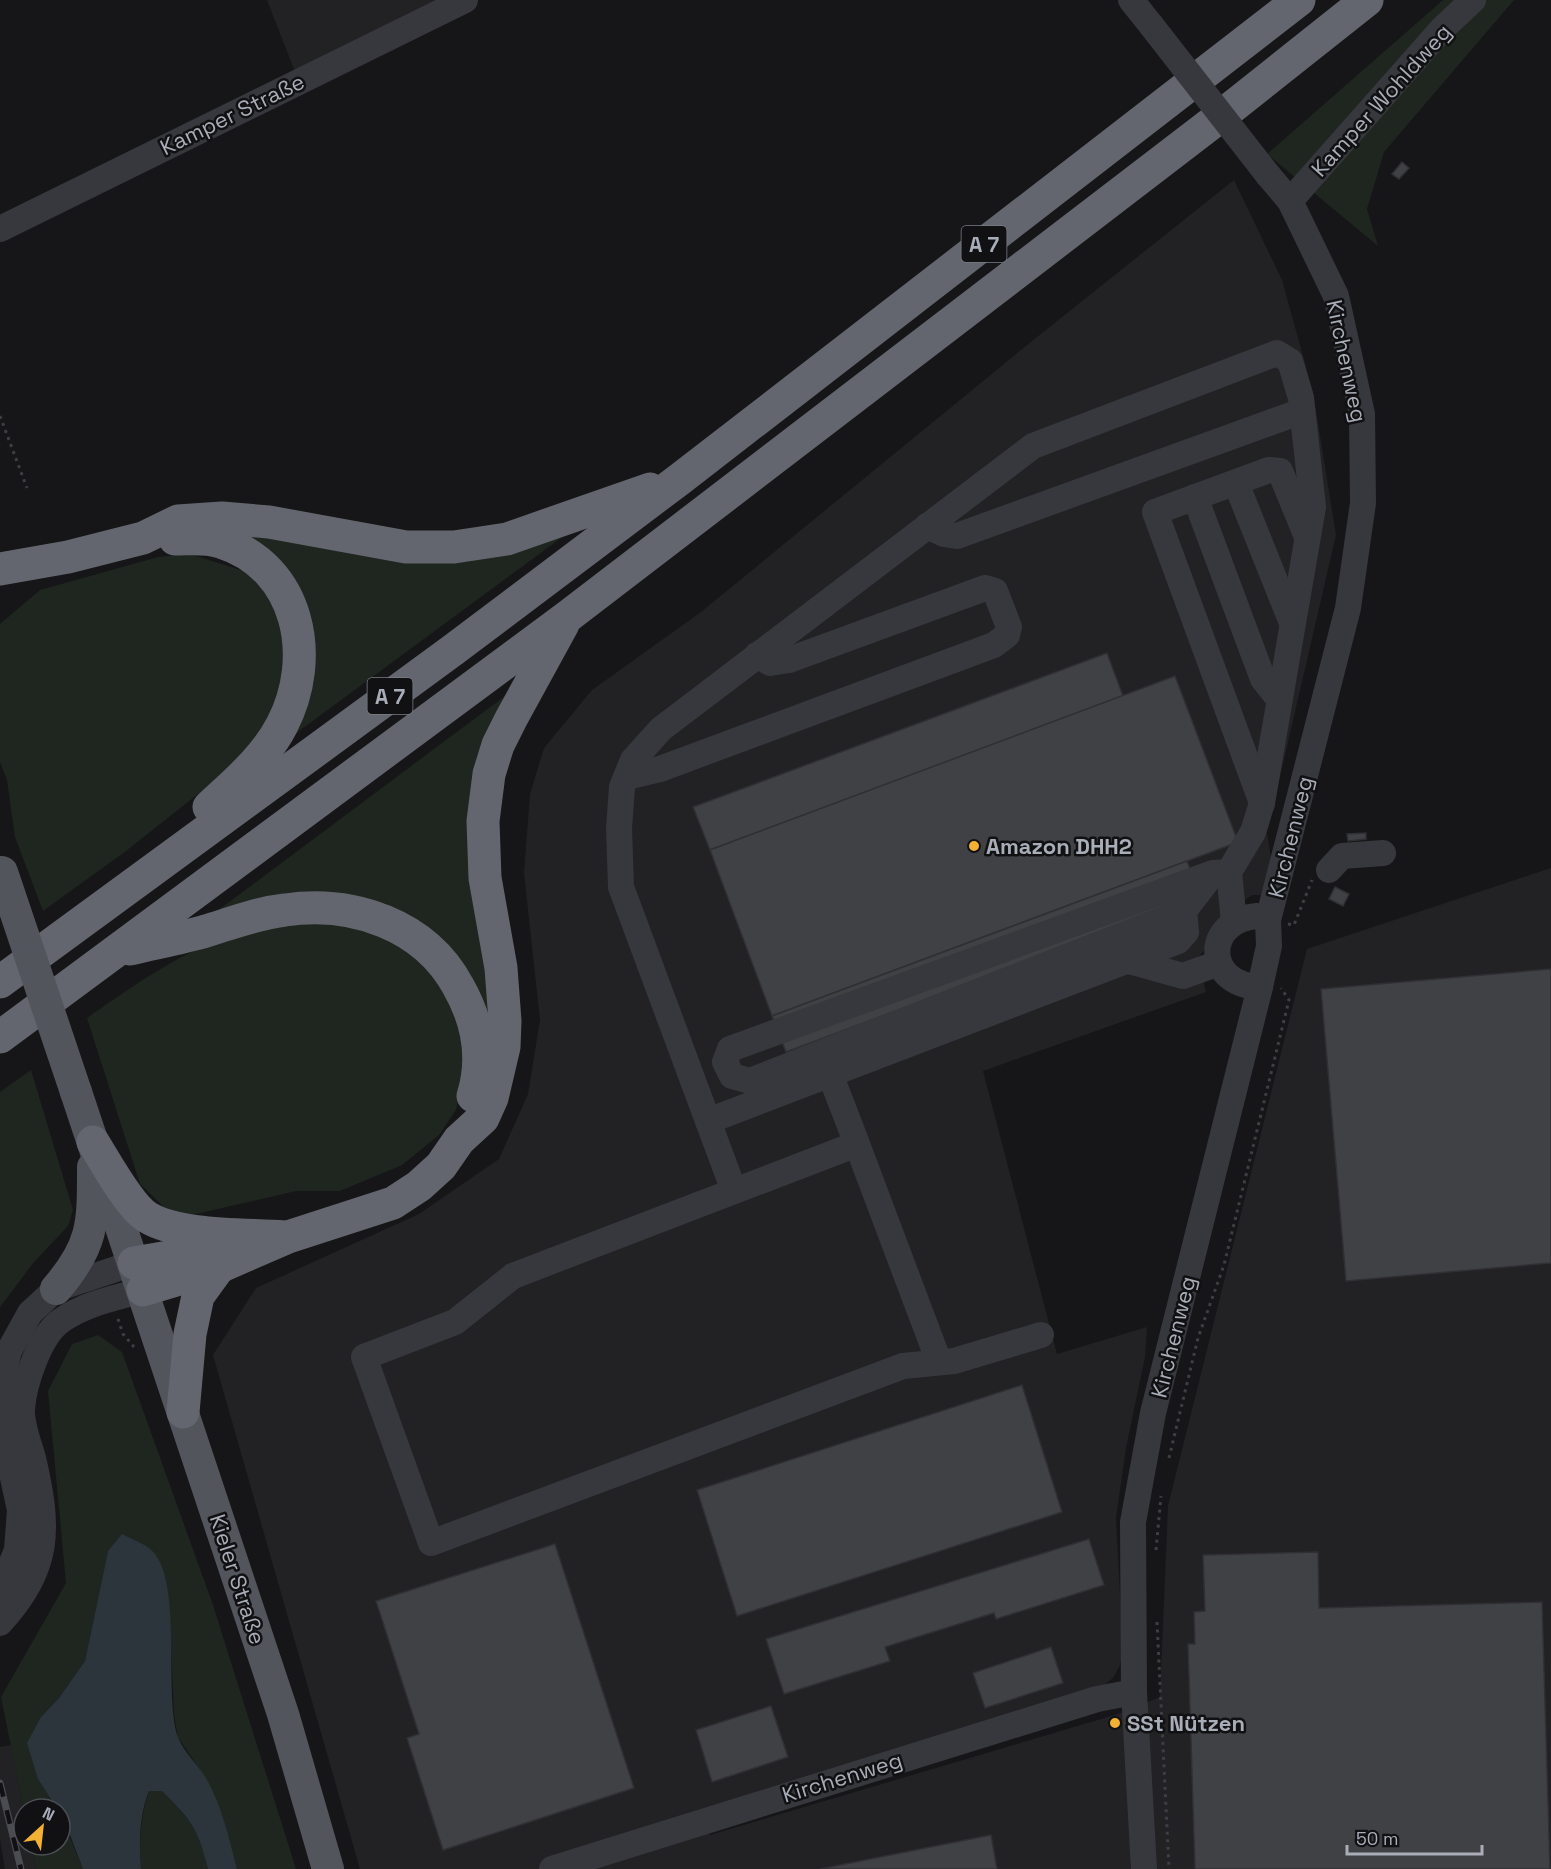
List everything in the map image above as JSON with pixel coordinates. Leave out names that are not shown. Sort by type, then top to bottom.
[{"type":"highway","name":"A 7","points":[[0,982],[680,479],[1299,0]]},
{"type":"highway","name":"A 7","points":[[0,1037],[567,617],[1216,119],[1367,0]]},
{"type":"highway","points":[[0,583],[68,557],[143,538],[178,521],[222,518],[269,522],[406,547],[454,547],[507,539],[680,479]]},
{"type":"highway","points":[[99,910],[255,764],[282,725],[299,682],[301,647],[295,615],[280,586],[258,563],[241,550],[202,538],[143,538]]},
{"type":"highway","points":[[139,1276],[288,1237],[393,1203],[419,1186],[441,1166],[459,1140],[483,1118],[492,1098],[504,1047],[505,1021],[501,968],[485,878],[483,849],[489,774],[511,719],[567,617]]},
{"type":"highway","points":[[117,952],[206,931],[234,920],[286,909],[347,911],[374,916],[399,926],[421,941],[450,971],[467,1002],[479,1038],[478,1079],[459,1140]]},
{"type":"highway","points":[[93,1142],[125,1192],[146,1217],[170,1226],[205,1232],[288,1237]]},
{"type":"highway","points":[[139,1276],[219,1267],[288,1237]]},
{"type":"highway","points":[[183,1412],[190,1334],[198,1296],[219,1267]]},
{"type":"main road","name":"Kieler Straße","points":[[1,868],[139,1276],[283,1714],[328,1869]]},
{"type":"main road","points":[[56,1289],[72,1270],[86,1247],[92,1216],[93,1142]]},
{"type":"street","name":"Kirchenweg","points":[[1131,0],[1290,201],[1335,296],[1362,414],[1363,503],[1348,608],[1268,920],[1269,946],[1140,1476],[1133,1522],[1131,1558],[1134,1692],[1144,1869]]},
{"type":"street","name":"Kamper Wohldweg","points":[[1290,201],[1442,29],[1473,0]]},
{"type":"street","name":"Kamper Straße","points":[[0,229],[460,1]]},
{"type":"street","points":[[734,1191],[621,887],[619,828],[622,787],[633,760],[661,729],[1033,446],[1277,353],[1290,362],[1302,411],[1313,507],[1278,698],[1262,803],[1253,832],[1221,872],[1184,911],[750,1081],[732,1076],[724,1062],[729,1049],[1221,872]]},
{"type":"street","points":[[927,526],[944,534],[957,536],[1302,411]]},
{"type":"street","points":[[1262,803],[1155,512],[1269,470],[1280,471],[1307,537]]},
{"type":"street","points":[[1236,483],[1292,623]]},
{"type":"street","points":[[1195,497],[1263,679],[1278,698]]},
{"type":"street","points":[[626,777],[668,766],[994,645],[1007,635],[1009,627],[995,591],[985,588],[789,660],[770,663],[757,655]]},
{"type":"street","points":[[1329,870],[1342,856],[1383,853]]},
{"type":"street","points":[[1221,872],[1234,921],[1220,939],[1219,963],[1233,981],[1244,986],[1262,975]]},
{"type":"street","points":[[708,1121],[1179,941],[1186,932],[1184,911]]},
{"type":"street","name":"Kirchenweg","points":[[1234,921],[1257,916],[1268,920]]},
{"type":"street","points":[[1129,961],[1183,976],[1219,963]]},
{"type":"street","points":[[830,1074],[939,1362]]},
{"type":"street","points":[[857,1144],[513,1276],[455,1322],[364,1357],[431,1543],[903,1366],[954,1361],[1041,1335]]},
{"type":"street","points":[[0,1592],[17,1550],[20,1510],[1,1422],[0,1388],[9,1351],[30,1313],[56,1289],[139,1276]]},
{"type":"street","points":[[0,1623],[27,1590],[41,1552],[44,1524],[43,1502],[22,1410],[35,1360],[48,1330],[80,1308],[139,1276]]},
{"type":"street","name":"Kirchenweg","points":[[552,1869],[1097,1699],[1134,1692]]},
{"type":"path","points":[[0,416],[27,488]]},
{"type":"path","points":[[1168,1462],[1198,1338],[1224,1265],[1289,1000],[1262,975]]},
{"type":"path","points":[[1156,1552],[1162,1493]]},
{"type":"path","points":[[1157,1614],[1168,1869]]},
{"type":"shaded area","points":[[267,0],[470,0],[299,82]]},
{"type":"shaded area","points":[[1443,0],[1514,0],[1384,152],[1367,209],[1378,246],[1267,154]]},
{"type":"shaded area","points":[[1234,180],[1282,280],[1313,392],[1336,535],[1267,833],[1272,864],[1268,895],[1252,895],[1241,903],[1244,912],[1198,957],[1206,992],[983,1071],[1057,1354],[1147,1327],[1145,1357],[1126,1448],[1116,1518],[1123,1652],[1120,1665],[1113,1678],[1095,1692],[704,1815],[710,1835],[1118,1714],[1160,1697],[1168,1506],[1307,949],[1551,868],[1551,1869],[360,1869],[213,1355],[256,1288],[419,1214],[499,1159],[528,1094],[540,1020],[524,873],[530,794],[544,748],[592,690],[701,612],[1032,341]]},
{"type":"shaded area","points":[[580,524],[291,737],[311,623],[236,534],[297,542],[369,557],[467,562]]},
{"type":"shaded area","points":[[190,554],[250,573],[283,615],[283,691],[246,756],[126,851],[43,911],[15,837],[7,780],[0,762],[0,624],[40,590],[158,557]]},
{"type":"shaded area","points":[[509,693],[484,755],[497,1032],[431,932],[385,903],[311,892],[217,911]]},
{"type":"shaded area","points":[[331,922],[412,945],[437,976],[460,1022],[466,1062],[456,1110],[439,1135],[402,1165],[340,1191],[296,1191],[187,1216],[164,1207],[140,1184],[87,1018],[170,963],[214,942],[237,933],[270,925]]},
{"type":"shaded area","points":[[31,1070],[73,1210],[68,1226],[34,1262],[0,1307],[0,1092]]},
{"type":"shaded area","points":[[98,1335],[122,1352],[213,1605],[296,1869],[237,1869],[222,1815],[206,1779],[178,1737],[174,1715],[170,1621],[108,1551],[85,1661],[59,1698],[41,1717],[38,1779],[49,1797],[21,1797],[1,1697],[66,1583],[48,1391],[72,1344]]},
{"type":"shaded area","points":[[122,1534],[150,1549],[160,1563],[167,1584],[170,1609],[172,1694],[178,1737],[212,1789],[225,1822],[237,1869],[208,1869],[201,1844],[187,1818],[162,1791],[149,1791],[140,1829],[141,1869],[83,1869],[72,1840],[72,1797],[49,1797],[38,1779],[27,1743],[41,1717],[59,1698],[85,1661],[108,1551]]},
{"type":"shaded area","points":[[11,1745],[21,1797],[12,1797],[12,1857],[34,1857],[36,1869],[5,1869],[0,1839],[0,1747]]},
{"type":"shaded area","points":[[149,1791],[162,1791],[187,1818],[197,1834],[208,1869],[141,1869],[141,1830]]},
{"type":"shaded area","points":[[72,1843],[83,1869],[36,1869],[34,1857],[72,1857]]},
{"type":"building","points":[[1402,162],[1409,168],[1399,179],[1392,174]]},
{"type":"building","points":[[1107,653],[1123,696],[710,850],[693,807]]},
{"type":"building","name":"Amazon DHH2","points":[[1175,676],[1238,842],[772,1016],[710,850]]},
{"type":"building","points":[[1366,833],[1366,839],[1348,841],[1347,834]]},
{"type":"building","points":[[1187,861],[1201,897],[786,1052],[772,1016]]},
{"type":"building","points":[[1335,887],[1349,894],[1343,906],[1329,899]]},
{"type":"building","points":[[1551,969],[1551,1263],[1346,1281],[1321,989]]},
{"type":"building","points":[[1022,1385],[1062,1512],[737,1616],[697,1490]]},
{"type":"building","points":[[1089,1539],[1104,1585],[996,1619],[994,1613],[885,1647],[890,1661],[784,1694],[766,1639]]},
{"type":"building","points":[[555,1544],[634,1788],[443,1850],[407,1738],[419,1734],[376,1601]]},
{"type":"building","points":[[1318,1552],[1319,1608],[1542,1602],[1550,1869],[1195,1869],[1188,1644],[1195,1644],[1194,1612],[1205,1611],[1203,1555]]},
{"type":"building","points":[[1051,1647],[1063,1683],[985,1708],[973,1673]]},
{"type":"building","points":[[771,1706],[788,1757],[712,1782],[696,1730]]},
{"type":"building","points":[[991,1835],[997,1869],[820,1869]]},
{"type":"railway","points":[[0,1783],[21,1869]]},
{"type":"place","name":"Amazon DHH2","points":[[974,846]]},
{"type":"place","name":"SSt Nützen","points":[[1115,1723]]}]
